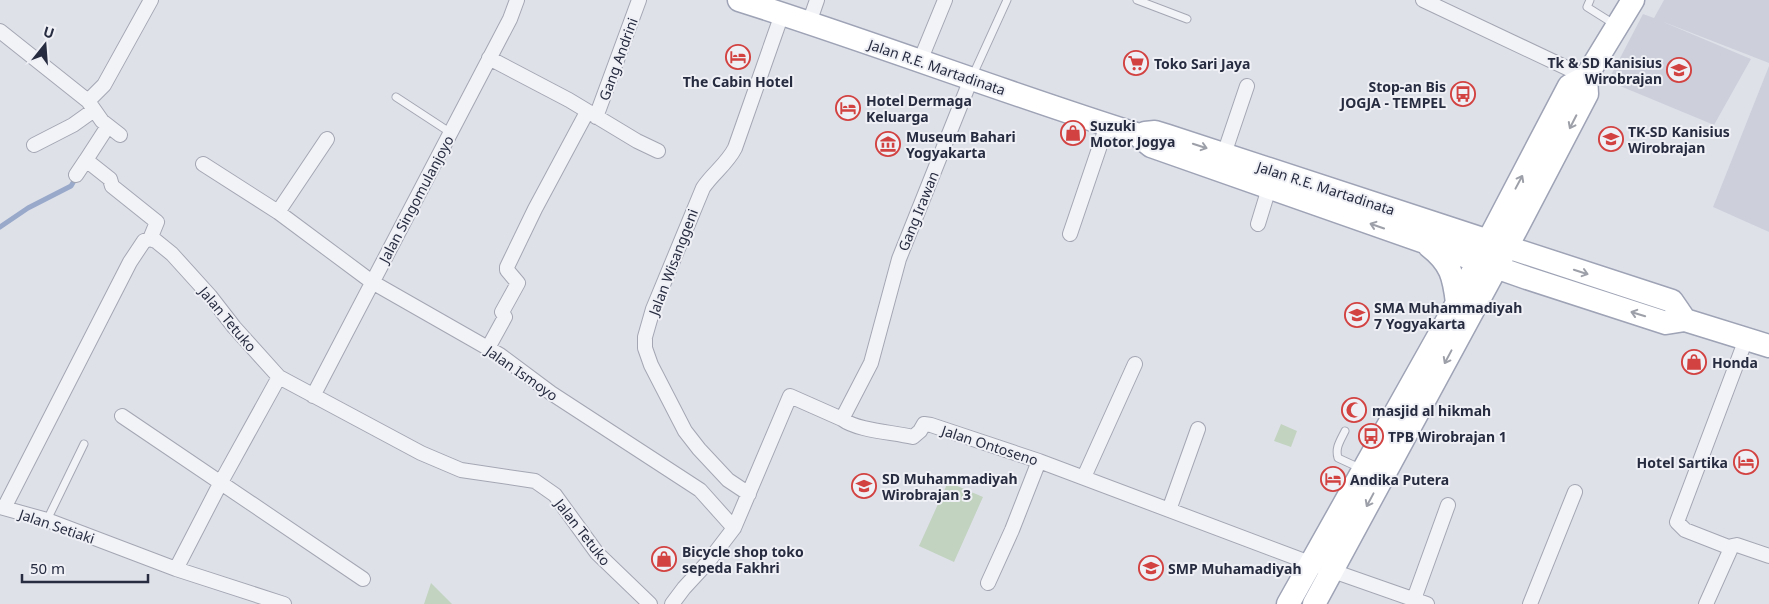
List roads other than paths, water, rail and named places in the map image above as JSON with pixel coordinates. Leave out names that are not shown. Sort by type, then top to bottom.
[{"type":"main road","name":"Jalan R.E. Martadinata","points":[[739,0],[920,60],[971,80],[1136,134],[1151,146],[1527,278],[1666,323],[1685,320],[1769,346]]},
{"type":"main road","points":[[1314,604],[1497,244],[1587,94],[1586,77],[1633,0]]},
{"type":"main road","name":"Jalan R.E. Martadinata","points":[[1136,134],[1155,132],[1672,301],[1685,320]]},
{"type":"main road","points":[[1438,225],[1462,226],[1514,214]]},
{"type":"main road","points":[[1514,214],[1522,241],[1534,257]]},
{"type":"main road","points":[[1423,242],[1440,254],[1448,266],[1454,282],[1468,302]]},
{"type":"main road","points":[[1288,604],[1363,470],[1468,302],[1503,282],[1527,278]]},
{"type":"street","points":[[76,175],[86,160],[98,107],[151,0]]},
{"type":"street","name":"Jalan Singomulanjoyo","points":[[313,396],[451,134],[517,0]]},
{"type":"street","name":"Gang Andrini","points":[[488,348],[505,316],[502,312],[518,283],[506,270],[507,267],[535,209],[592,115],[639,0]]},
{"type":"street","points":[[809,23],[818,0]]},
{"type":"street","points":[[920,60],[945,0]]},
{"type":"street","points":[[1423,0],[1586,77]]},
{"type":"street","name":"Jalan Wisanggeni","points":[[749,494],[728,480],[699,449],[685,430],[650,364],[645,348],[645,337],[653,310],[703,188],[727,161],[735,148],[782,14]]},
{"type":"street","points":[[0,31],[98,107],[120,135]]},
{"type":"street","points":[[489,58],[569,100],[637,141],[658,151]]},
{"type":"street","name":"Gang Irawan","points":[[842,419],[871,363],[899,259],[971,80]]},
{"type":"street","points":[[1224,154],[1247,86]]},
{"type":"street","points":[[34,145],[73,125],[98,107]]},
{"type":"street","points":[[1070,234],[1107,125]]},
{"type":"street","points":[[278,212],[327,139]]},
{"type":"street","points":[[2,508],[130,262],[144,241],[150,239],[159,223],[112,186],[110,179],[86,160]]},
{"type":"street","name":"Jalan Ismoyo","points":[[204,164],[278,212],[372,282],[500,355],[551,394],[700,490],[734,528]]},
{"type":"street","points":[[1258,224],[1269,188]]},
{"type":"street","name":"Jalan Tetuko","points":[[150,239],[162,244],[172,254],[279,377],[421,453],[461,470],[535,481],[555,496],[597,553],[650,604]]},
{"type":"street","points":[[1731,548],[1685,530],[1677,522],[1746,339]]},
{"type":"street","points":[[1084,477],[1135,364]]},
{"type":"street","points":[[176,569],[279,377]]},
{"type":"street","name":"Jalan Ontoseno","points":[[672,604],[734,528],[789,396],[842,419],[849,424],[867,429],[913,437],[924,424],[932,425],[1040,461],[1310,563],[1421,602]]},
{"type":"street","points":[[122,416],[362,578]]},
{"type":"street","points":[[1169,510],[1198,429]]},
{"type":"street","points":[[988,583],[1040,461]]},
{"type":"street","points":[[1530,604],[1575,492]]},
{"type":"street","points":[[1421,602],[1448,505]]},
{"type":"street","name":"Jalan Setiaki","points":[[2,508],[47,520],[176,569],[284,604]]},
{"type":"street","points":[[1706,604],[1731,548],[1737,545],[1769,556]]},
{"type":"lane","points":[[971,80],[1007,0]]},
{"type":"lane","points":[[1137,0],[1187,19]]},
{"type":"lane","points":[[1590,0],[1587,7],[1617,26]]},
{"type":"lane","points":[[396,97],[451,134]]},
{"type":"lane","points":[[1344,432],[1336,452],[1338,458],[1363,470]]},
{"type":"lane","points":[[47,520],[84,444]]},
{"type":"waterway","points":[[0,227],[28,208],[71,186],[77,176]]},
{"type":"place","name":"The Cabin Hotel","points":[[738,57]]},
{"type":"place","name":"Toko Sari Jaya","points":[[1136,63]]},
{"type":"place","name":"Tk & SD Kanisius Wirobrajan","points":[[1679,70]]},
{"type":"place","name":"Stop-an Bis JOGJA - TEMPEL","points":[[1463,94]]},
{"type":"place","name":"Hotel Dermaga Keluarga","points":[[848,108]]},
{"type":"place","name":"Suzuki Motor Jogya","points":[[1073,133]]},
{"type":"place","name":"TK-SD Kanisius Wirobrajan","points":[[1611,139]]},
{"type":"place","name":"Museum Bahari Yogyakarta","points":[[888,144]]},
{"type":"place","name":"SMA Muhammadiyah 7 Yogyakarta","points":[[1357,315]]},
{"type":"place","name":"Honda","points":[[1694,362]]},
{"type":"place","name":"masjid al hikmah","points":[[1354,410]]},
{"type":"place","name":"TPB Wirobrajan 1","points":[[1371,436]]},
{"type":"place","name":"Hotel Sartika","points":[[1746,462]]},
{"type":"place","name":"Andika Putera","points":[[1333,479]]},
{"type":"place","name":"SD Muhammadiyah Wirobrajan 3","points":[[864,486]]},
{"type":"place","name":"Bicycle shop toko sepeda Fakhri","points":[[664,559]]},
{"type":"place","name":"SMP Muhamadiyah","points":[[1151,568]]}]
